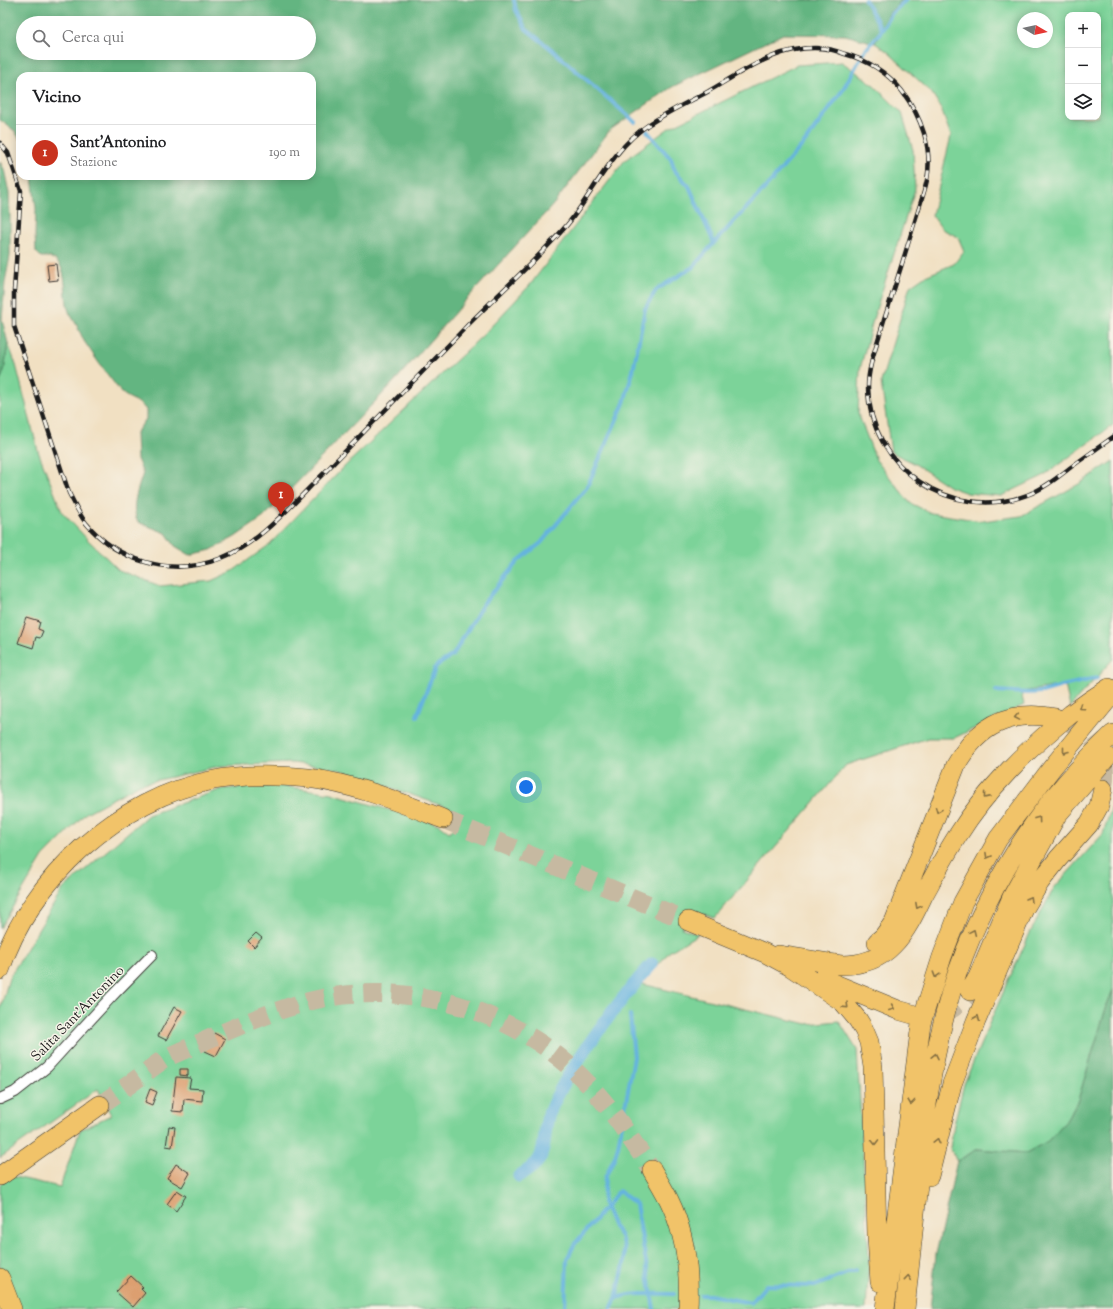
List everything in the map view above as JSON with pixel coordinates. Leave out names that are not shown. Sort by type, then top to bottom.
[{"type":"highway","points":[[765,952],[841,965],[860,964],[879,957],[894,945],[912,919],[957,836],[975,810],[996,784],[1026,754],[1071,714],[1113,685]]},
{"type":"highway","points":[[886,1309],[921,1023],[942,957],[964,902],[998,838],[1051,769],[1113,693]]},
{"type":"highway","points":[[816,961],[850,956],[859,953],[877,943],[889,930],[897,914],[956,765],[970,744],[987,729],[1006,719],[1034,715],[1056,718]]},
{"type":"highway","points":[[905,1309],[925,1117],[936,1055],[951,994],[971,937],[995,886],[1038,818],[1071,777],[1113,734]]},
{"type":"highway","points":[[970,991],[978,977],[1012,897],[1057,815],[1113,750]]},
{"type":"highway","points":[[0,970],[17,930],[31,907],[55,875],[72,857],[96,836],[131,812],[150,802],[189,786],[235,777],[286,776],[308,778],[330,781],[372,792],[443,819]]},
{"type":"highway","points":[[911,1247],[952,1084],[976,1021],[1024,909],[1040,882],[1092,820],[1099,806],[1104,789]]},
{"type":"highway","points":[[688,921],[765,952],[791,967],[843,1002],[858,1020],[869,1042],[873,1067],[877,1237],[882,1309]]},
{"type":"highway","points":[[791,967],[898,1010],[912,1014]]},
{"type":"highway","points":[[0,1176],[100,1105]]},
{"type":"highway","points":[[652,1170],[669,1200],[680,1230],[687,1264],[688,1309]]},
{"type":"highway","points":[[0,1278],[12,1309]]},
{"type":"street","name":"Salita Sant'Antonino","points":[[0,1099],[15,1092],[47,1067],[152,955]]},
{"type":"green space","points":[[0,0],[902,0],[890,12],[875,43],[845,35],[783,34],[672,87],[610,130],[553,205],[464,302],[394,382],[264,517],[235,537],[211,550],[190,555],[175,546],[166,533],[138,522],[135,504],[143,473],[137,459],[136,433],[146,419],[146,410],[121,391],[84,341],[67,306],[64,278],[62,269],[58,262],[51,258],[41,257],[36,252],[36,209],[32,180],[316,180],[316,72],[16,72],[16,133],[0,120]]},
{"type":"green space","points":[[902,0],[1113,0],[1113,425],[1043,476],[1001,496],[967,493],[950,487],[912,462],[891,452],[881,382],[910,286],[923,277],[954,264],[964,251],[958,237],[942,229],[932,215],[951,136],[940,106],[931,92],[887,51],[875,43],[890,11]]},
{"type":"green space","points":[[842,62],[873,84],[902,113],[913,150],[915,189],[874,316],[860,369],[858,413],[876,460],[910,503],[931,513],[982,521],[1021,516],[1079,484],[1113,461],[1113,659],[1070,707],[1065,685],[1021,692],[1024,705],[954,738],[928,738],[846,765],[715,918],[690,909],[682,928],[698,934],[669,952],[642,984],[807,1024],[839,1021],[857,1050],[869,1259],[866,1309],[0,1309],[0,1184],[10,1176],[60,1187],[80,1130],[111,1115],[98,1089],[0,1158],[0,1011],[9,978],[63,889],[148,815],[222,789],[276,785],[331,793],[438,824],[449,832],[456,827],[458,819],[452,809],[337,769],[293,763],[220,766],[140,784],[86,813],[43,857],[0,928],[0,381],[4,371],[8,343],[16,365],[38,451],[62,512],[119,570],[160,586],[211,581],[233,571],[269,545],[344,467],[483,335],[530,285],[625,160],[669,128],[797,65]]},
{"type":"green space","points":[[0,162],[4,169],[9,193],[10,256],[5,282],[2,320],[8,343],[4,371],[0,381]]},
{"type":"green space","points":[[1113,803],[1113,990],[1078,1100],[1066,1121],[1048,1141],[1026,1153],[978,1149],[957,1161],[950,1148],[954,1124],[964,1084],[989,1024],[1030,933],[1054,888],[1103,834]]},
{"type":"green space","points":[[1113,990],[1113,1309],[930,1309],[936,1254],[957,1161],[978,1149],[1026,1153],[1048,1141],[1066,1121],[1078,1100]]},
{"type":"building","points":[[56,264],[58,280],[49,281],[47,265]]},
{"type":"building","points":[[27,618],[40,622],[38,629],[43,631],[40,638],[36,637],[33,648],[18,643]]},
{"type":"building","points":[[256,933],[262,938],[254,947],[248,941]]},
{"type":"building","points":[[174,1007],[182,1011],[166,1040],[158,1036]]},
{"type":"building","points":[[214,1033],[225,1039],[216,1056],[205,1051]]},
{"type":"building","points":[[180,1069],[188,1069],[188,1076],[180,1075]]},
{"type":"building","points":[[176,1077],[191,1078],[189,1088],[203,1089],[202,1101],[184,1099],[183,1112],[172,1111]]},
{"type":"building","points":[[150,1089],[157,1092],[152,1105],[145,1102]]},
{"type":"building","points":[[169,1126],[175,1127],[172,1147],[166,1146]]},
{"type":"building","points":[[176,1164],[190,1173],[182,1187],[167,1178]]},
{"type":"building","points":[[177,1190],[186,1196],[176,1211],[167,1204]]},
{"type":"building","points":[[131,1276],[143,1287],[141,1289],[145,1293],[133,1307],[116,1292]]},
{"type":"waterway","points":[[514,0],[516,10],[526,29],[635,122]]},
{"type":"waterway","points":[[865,0],[882,30]]},
{"type":"waterway","points":[[417,716],[436,666],[453,655],[483,604],[518,561],[541,543],[587,487],[624,403],[633,371],[645,309],[656,290],[693,267],[805,142],[842,91],[864,52],[882,30],[892,13],[906,0]]},
{"type":"waterway","points":[[647,131],[671,159],[675,171],[689,186],[714,243]]},
{"type":"waterway","points":[[996,691],[1028,693],[1042,692],[1097,678]]},
{"type":"waterway","points":[[519,1176],[531,1168],[539,1160],[543,1150],[550,1111],[573,1068],[611,1014],[652,964]]},
{"type":"waterway","points":[[611,1309],[616,1298],[624,1265],[624,1248],[621,1236],[614,1227],[603,1202],[605,1178],[618,1146],[634,1057],[630,1015]]},
{"type":"waterway","points":[[565,1309],[567,1259],[574,1245],[619,1191],[636,1204],[654,1309]]},
{"type":"waterway","points":[[701,1295],[710,1295],[751,1303],[766,1285],[815,1286],[855,1270]]},
{"type":"waterway","points":[[616,1298],[638,1294],[674,1294]]},
{"type":"tunnel","points":[[1069,722],[1087,733],[1094,740],[1099,749],[1103,758],[1103,789]]},
{"type":"tunnel","points":[[443,819],[688,921]]},
{"type":"tunnel","points":[[912,1014],[929,1016],[945,1012],[958,1004],[970,991]]},
{"type":"tunnel","points":[[100,1105],[166,1058],[266,1015],[324,998],[360,994],[396,994],[432,999],[467,1008],[501,1021],[532,1038],[562,1059],[588,1084],[606,1104],[652,1170]]},
{"type":"railway","points":[[17,180],[21,191],[14,291],[14,326],[69,493],[83,520],[99,536],[114,548],[129,556],[146,562],[164,566],[201,564],[219,559],[234,552],[262,533],[289,509],[464,329],[555,239],[577,212],[614,158],[635,135],[663,116],[751,67],[780,54],[795,50],[811,48],[830,49],[861,60],[884,73],[896,84],[909,101],[920,122],[927,144],[927,180],[874,354],[868,379],[872,416],[883,442],[899,464],[920,482],[944,494],[971,501],[999,502],[1027,495],[1039,490],[1113,437]]},
{"type":"railway","points":[[0,143],[8,153],[16,176]]},
{"type":"place","name":"Sant'Antonino","points":[[281,515]]}]
